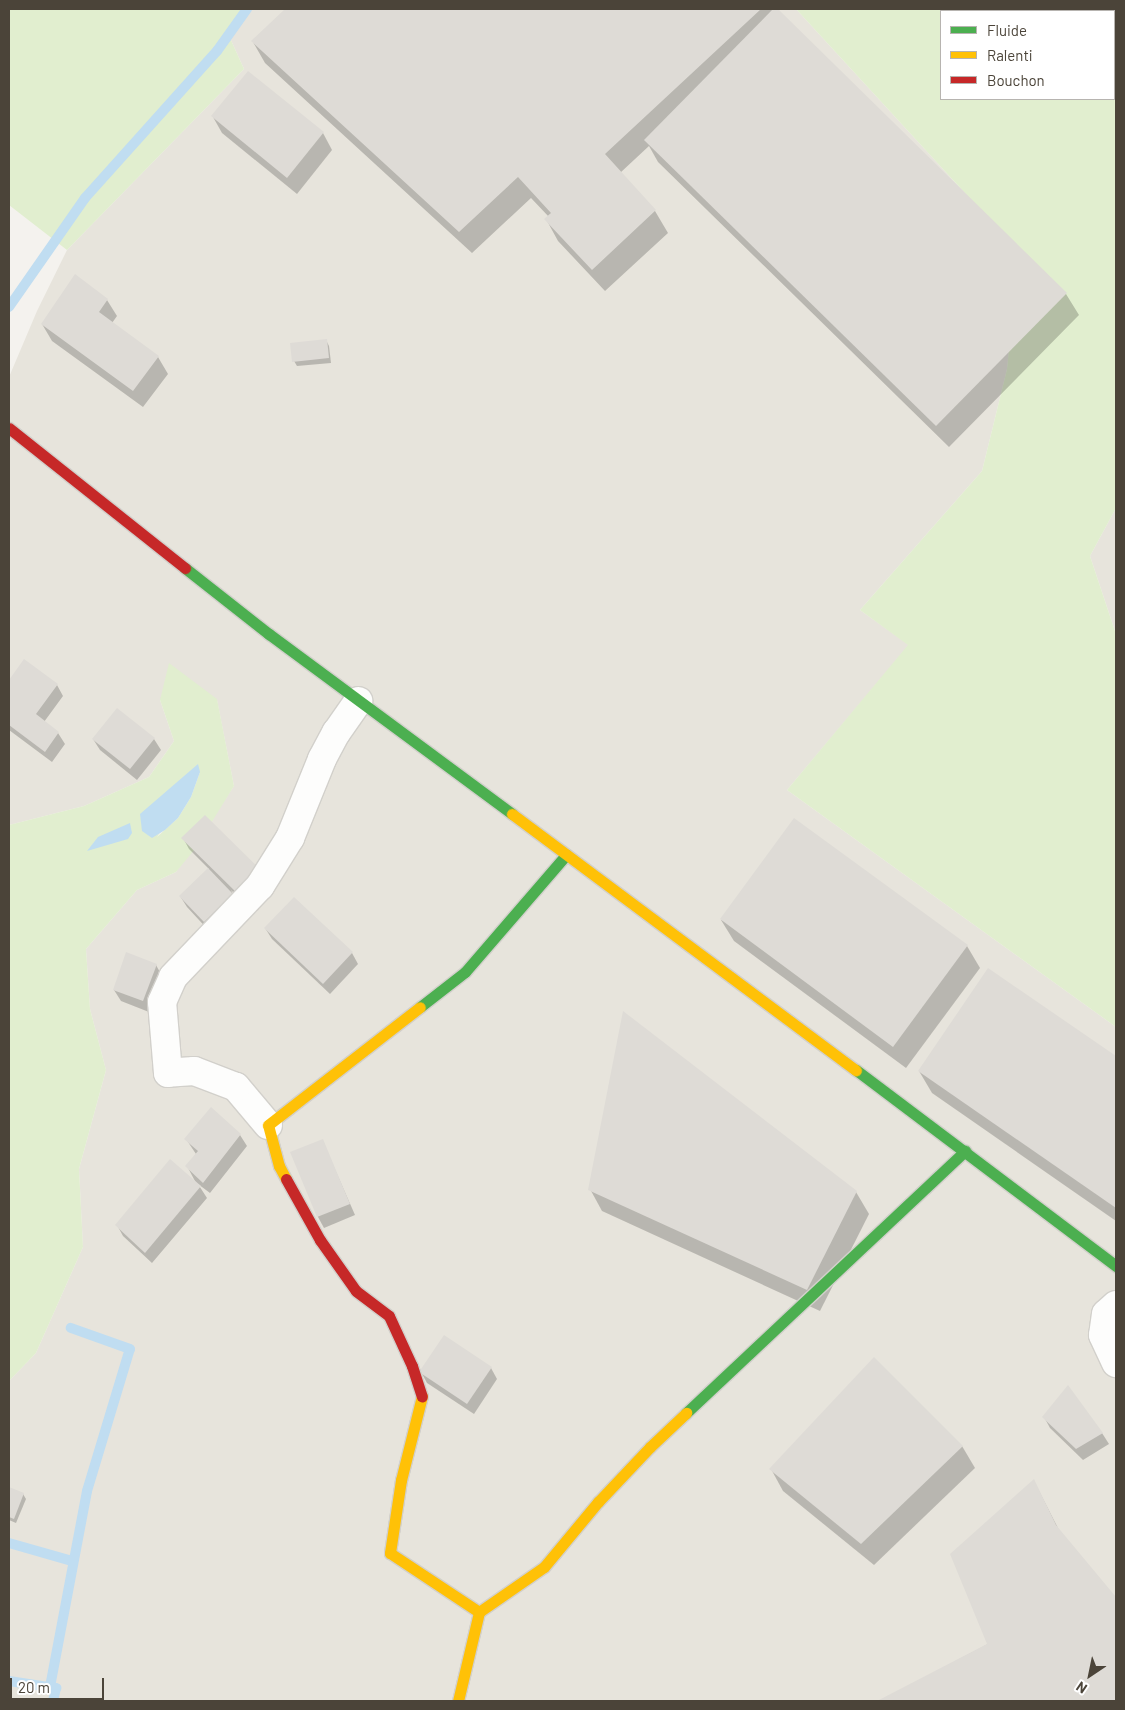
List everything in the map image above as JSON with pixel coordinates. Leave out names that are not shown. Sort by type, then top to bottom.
[{"type":"main road","points":[[9,428],[261,628],[965,1151],[1116,1266]]},
{"type":"main road","points":[[479,1612],[390,1553],[401,1480],[423,1398],[412,1366],[389,1316],[356,1291],[320,1240],[278,1166],[268,1125],[465,972],[566,855]]},
{"type":"main road","points":[[458,1701],[479,1612],[544,1567],[598,1502],[650,1447],[965,1151]]},
{"type":"street","points":[[268,1125],[236,1087],[194,1071],[168,1073],[162,1002],[173,977],[260,886],[290,838],[322,759],[336,733],[358,700]]},
{"type":"street","points":[[1116,1305],[1106,1314],[1103,1335],[1116,1363]]},
{"type":"shaded area","points":[[252,9],[796,9],[965,193],[1017,269],[1007,369],[982,471],[860,610],[909,645],[787,790],[1116,1027],[1116,1701],[9,1701],[9,1381],[36,1353],[83,1247],[79,1169],[106,1070],[90,1009],[86,949],[137,890],[176,872],[234,786],[217,700],[160,700],[174,741],[149,777],[84,806],[9,825],[9,377],[37,311],[67,250],[244,69],[230,38]]},
{"type":"shaded area","points":[[1116,508],[1116,634],[1090,556]]},
{"type":"green space","points":[[9,9],[252,9],[230,38],[244,69],[67,250],[9,205]]},
{"type":"green space","points":[[796,9],[1116,9],[1116,508],[1090,556],[1116,634],[1116,1027],[787,790],[908,645],[860,610],[982,471],[1007,369],[1017,269],[965,193]]},
{"type":"green space","points":[[169,663],[217,699],[234,786],[195,849],[176,872],[137,890],[86,949],[90,1009],[106,1070],[79,1169],[83,1247],[36,1353],[9,1381],[9,825],[84,806],[149,777],[174,741],[160,700]],"holes":[[[200,772],[191,797],[178,818],[157,837]]]},
{"type":"water","points":[[198,764],[200,772],[191,797],[178,818],[165,830],[152,838],[142,831],[140,814]]},
{"type":"water","points":[[130,823],[132,833],[128,839],[87,851],[98,837]]},
{"type":"building","points":[[285,9],[761,9],[605,154],[656,210],[592,270],[544,219],[551,213],[518,177],[459,232],[251,41]]},
{"type":"building","points":[[773,9],[778,9],[1067,293],[936,426],[644,140]]},
{"type":"building","points":[[248,71],[324,132],[287,178],[211,116]]},
{"type":"building","points":[[75,274],[108,299],[99,312],[159,356],[133,391],[41,324]]},
{"type":"building","points":[[327,339],[329,358],[292,362],[290,343]]},
{"type":"building","points":[[24,659],[58,684],[36,714],[59,732],[45,752],[9,725],[9,680]]},
{"type":"building","points":[[117,708],[155,738],[130,769],[92,739]]},
{"type":"building","points":[[205,815],[265,874],[241,897],[181,838]]},
{"type":"building","points":[[794,818],[968,945],[893,1047],[720,919]]},
{"type":"building","points":[[208,868],[233,894],[204,922],[179,896]]},
{"type":"building","points":[[294,897],[353,952],[323,984],[264,928]]},
{"type":"building","points":[[126,952],[157,964],[143,1001],[113,990]]},
{"type":"building","points":[[988,968],[1116,1056],[1116,1208],[918,1071]]},
{"type":"building","points":[[623,1011],[857,1191],[807,1290],[588,1190]]},
{"type":"building","points":[[211,1107],[241,1134],[203,1183],[185,1166],[198,1151],[184,1139]]},
{"type":"building","points":[[323,1139],[350,1204],[317,1217],[290,1152]]},
{"type":"building","points":[[170,1159],[201,1186],[145,1253],[115,1225]]},
{"type":"building","points":[[444,1335],[492,1367],[467,1404],[419,1372]]},
{"type":"building","points":[[874,1357],[963,1446],[861,1544],[769,1469]]},
{"type":"building","points":[[1068,1385],[1103,1433],[1076,1449],[1042,1417]]},
{"type":"building","points":[[1034,1479],[1056,1525],[1116,1597],[1116,1701],[877,1701],[987,1644],[950,1554]]},
{"type":"building","points":[[9,1487],[24,1493],[14,1519],[9,1517]]},
{"type":"waterway","points":[[9,307],[85,198],[217,51],[247,9]]},
{"type":"waterway","points":[[50,1687],[87,1491],[130,1349],[71,1328]]},
{"type":"waterway","points":[[9,1543],[72,1561]]},
{"type":"waterway","points":[[9,1681],[56,1688],[53,1701]]},
{"type":"traffic: fast","points":[[185,568],[269,634],[512,814]]},
{"type":"traffic: fast","points":[[420,1007],[465,972],[566,855]]},
{"type":"traffic: fast","points":[[856,1070],[1116,1266]]},
{"type":"traffic: fast","points":[[686,1413],[965,1151]]},
{"type":"traffic: slow","points":[[512,814],[856,1070]]},
{"type":"traffic: slow","points":[[286,1179],[279,1166],[268,1125],[420,1007]]},
{"type":"traffic: slow","points":[[422,1396],[401,1480],[390,1553],[479,1612]]},
{"type":"traffic: slow","points":[[458,1701],[479,1612],[544,1567],[598,1502],[650,1447],[686,1413]]},
{"type":"traffic: jam","points":[[9,428],[185,568]]},
{"type":"traffic: jam","points":[[286,1179],[320,1240],[356,1291],[389,1316],[412,1366],[422,1396]]}]
